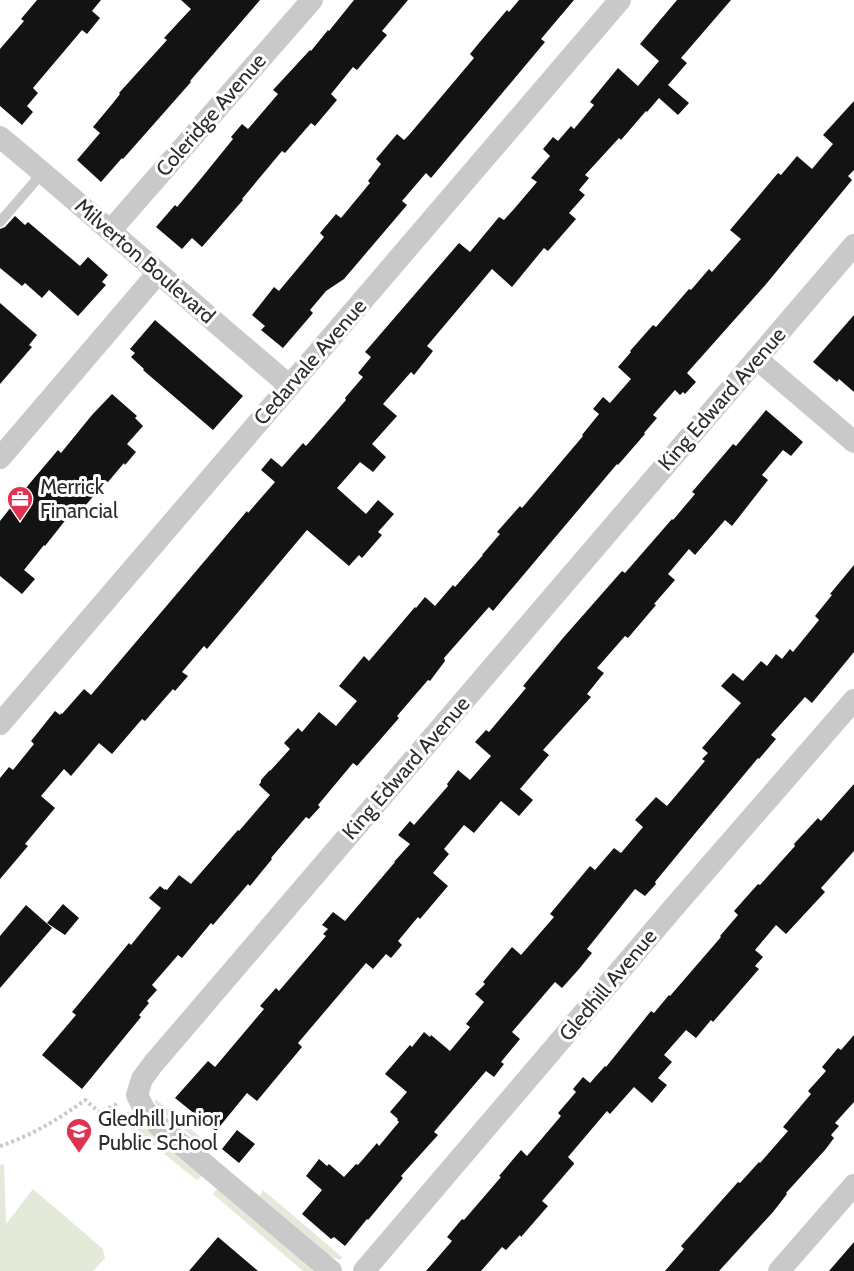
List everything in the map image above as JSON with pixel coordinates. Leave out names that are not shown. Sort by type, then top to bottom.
[{"type":"street","name":"Coleridge Avenue","points":[[111,230],[312,0]]},
{"type":"street","name":"Cedarvale Avenue","points":[[0,724],[620,0]]},
{"type":"street","name":"Milverton Boulevard","points":[[0,137],[290,386]]},
{"type":"street","name":"King Edward Avenue","points":[[331,1271],[158,1125],[144,1109],[137,1095],[142,1079],[854,245]]},
{"type":"street","points":[[0,458],[158,273]]},
{"type":"street","points":[[757,359],[854,442]]},
{"type":"street","name":"Gledhill Avenue","points":[[364,1271],[690,888],[854,700]]},
{"type":"street","points":[[779,1271],[854,1185]]},
{"type":"lane","points":[[0,222],[43,172]]},
{"type":"path","points":[[0,1146],[60,1118],[85,1100],[99,1112],[118,1104]]},
{"type":"green space","points":[[157,1100],[212,1147],[209,1151],[159,1109],[154,1101]]},
{"type":"green space","points":[[128,1111],[134,1119],[202,1176],[197,1180],[158,1149],[131,1122],[125,1113]]},
{"type":"green space","points":[[4,1164],[6,1224],[33,1189],[103,1249],[105,1258],[93,1271],[0,1271],[0,1165]]},
{"type":"green space","points":[[217,1189],[313,1271],[303,1271],[213,1194]]},
{"type":"green space","points":[[263,1190],[342,1257],[340,1260],[330,1256],[260,1196]]},
{"type":"building","points":[[37,0],[101,0],[92,11],[100,18],[87,34],[82,30],[33,88],[38,93],[27,106],[33,112],[22,125],[0,106],[0,49],[24,21],[21,19]]},
{"type":"building","points":[[181,0],[260,0],[191,82],[101,182],[77,160],[100,133],[93,127],[119,93],[167,40],[164,38],[191,9]]},
{"type":"building","points":[[354,0],[408,0],[382,31],[387,35],[357,70],[353,67],[331,94],[337,100],[315,126],[311,123],[285,153],[282,151],[202,247],[192,238],[182,249],[156,227],[199,181],[233,139],[231,137],[242,124],[248,129],[278,94],[273,90],[329,31]]},
{"type":"building","points":[[519,0],[574,0],[541,39],[545,42],[431,178],[426,173],[402,201],[407,205],[344,279],[326,291],[310,310],[313,313],[283,348],[261,330],[265,326],[252,315],[274,287],[279,291],[324,237],[320,233],[336,214],[341,218],[370,183],[368,181],[381,164],[376,159],[397,134],[404,140],[409,135],[474,58],[470,54],[507,10],[509,12]]},
{"type":"building","points":[[677,0],[731,0],[681,58],[687,63],[668,85],[689,103],[678,115],[659,98],[585,175],[589,178],[579,190],[585,195],[569,213],[576,219],[548,251],[544,248],[512,287],[492,269],[427,346],[433,351],[414,375],[411,372],[383,404],[397,416],[372,444],[386,457],[373,472],[360,462],[337,488],[366,514],[378,500],[394,514],[378,532],[382,535],[362,558],[359,555],[349,566],[307,530],[207,649],[204,646],[182,672],[188,676],[175,691],[173,689],[145,721],[142,719],[112,754],[99,743],[71,776],[64,769],[41,796],[55,808],[25,844],[28,846],[0,879],[0,778],[9,767],[13,770],[34,744],[31,741],[55,711],[62,714],[84,689],[91,695],[247,511],[248,513],[275,482],[261,470],[271,458],[282,467],[303,443],[306,446],[346,400],[345,398],[363,377],[358,373],[371,357],[365,352],[459,243],[470,252],[499,217],[504,220],[514,209],[537,182],[531,178],[550,156],[543,149],[553,137],[558,141],[571,126],[574,129],[594,105],[590,102],[618,68],[638,86],[659,61],[640,44]]},
{"type":"building","points":[[854,101],[854,170],[848,176],[852,180],[767,283],[687,373],[696,382],[685,394],[683,392],[680,395],[675,390],[653,415],[657,418],[645,434],[493,611],[489,607],[444,658],[445,661],[430,681],[428,680],[397,716],[399,718],[379,741],[357,766],[353,763],[318,805],[320,807],[309,819],[306,817],[250,886],[248,884],[213,925],[211,923],[182,958],[178,955],[152,985],[157,990],[147,1001],[149,1003],[139,1015],[141,1017],[82,1089],[42,1055],[76,1015],[72,1012],[161,908],[149,898],[160,886],[167,890],[179,875],[191,884],[239,831],[270,795],[259,785],[261,780],[290,749],[284,743],[298,728],[302,732],[319,712],[336,726],[357,701],[339,686],[364,656],[369,661],[425,597],[435,606],[453,585],[455,587],[500,534],[497,532],[520,506],[522,508],[583,436],[599,414],[593,409],[603,397],[610,403],[631,379],[618,367],[630,351],[653,325],[656,327],[709,269],[712,272],[741,239],[730,230],[778,173],[781,175],[797,156],[812,169],[833,144],[823,135]]},
{"type":"building","points":[[15,216],[25,225],[28,222],[80,266],[88,257],[108,275],[102,282],[106,285],[78,316],[49,290],[42,298],[25,283],[22,286],[0,268],[0,229]]},
{"type":"building","points":[[0,303],[37,335],[29,345],[32,347],[0,384]]},
{"type":"building","points":[[854,315],[854,392],[839,379],[837,382],[813,362]]},
{"type":"building","points":[[155,320],[243,396],[213,430],[131,357],[135,353],[130,349]]},
{"type":"building","points":[[112,394],[137,416],[135,418],[143,426],[127,444],[136,452],[108,482],[106,481],[80,512],[75,508],[44,545],[24,570],[35,579],[22,594],[0,576],[0,521],[58,450],[61,453]]},
{"type":"building","points":[[766,410],[803,442],[791,456],[783,450],[762,475],[768,480],[732,526],[725,520],[695,555],[689,549],[668,574],[675,580],[654,604],[656,605],[628,638],[625,636],[597,668],[604,673],[587,694],[591,697],[543,750],[549,755],[520,789],[533,800],[519,816],[501,801],[474,833],[464,825],[444,849],[449,854],[433,873],[448,886],[398,941],[402,945],[391,958],[386,954],[373,969],[366,963],[298,1043],[302,1047],[257,1101],[247,1093],[216,1131],[175,1098],[208,1061],[215,1067],[264,1009],[260,1006],[276,988],[279,991],[326,936],[323,934],[328,929],[322,925],[333,912],[345,921],[410,844],[398,835],[410,821],[414,825],[448,786],[447,784],[458,770],[470,780],[491,756],[475,742],[486,730],[489,732],[526,688],[523,686],[563,638],[622,571],[625,573],[673,520],[695,494],[692,492],[733,444],[736,446]]},
{"type":"building","points":[[854,565],[854,652],[812,703],[805,697],[771,735],[776,739],[697,831],[655,882],[656,884],[645,896],[635,889],[587,949],[592,953],[579,969],[562,988],[555,982],[512,1032],[520,1039],[501,1062],[504,1064],[494,1077],[486,1071],[434,1132],[438,1135],[401,1176],[403,1178],[345,1246],[334,1237],[331,1239],[302,1214],[322,1190],[306,1176],[319,1159],[344,1177],[377,1143],[379,1146],[399,1122],[390,1112],[407,1092],[385,1074],[424,1032],[450,1051],[470,1027],[466,1024],[484,1002],[475,994],[512,947],[521,955],[554,917],[550,914],[590,866],[595,870],[614,848],[621,853],[643,827],[635,820],[656,797],[667,806],[705,761],[702,759],[708,753],[702,748],[741,703],[721,686],[733,673],[743,681],[761,661],[767,666],[776,654],[782,659],[790,649],[793,652],[819,620],[815,616],[832,595],[830,594]]},
{"type":"building","points":[[854,784],[854,851],[821,888],[825,892],[786,934],[776,925],[755,950],[763,957],[755,966],[759,969],[713,1022],[711,1020],[696,1038],[686,1030],[664,1055],[672,1062],[658,1078],[667,1085],[652,1103],[634,1087],[610,1114],[607,1111],[568,1157],[574,1164],[542,1201],[548,1206],[521,1237],[520,1235],[506,1250],[502,1247],[481,1271],[426,1271],[452,1241],[447,1237],[501,1177],[499,1176],[521,1150],[527,1156],[561,1116],[558,1113],[576,1092],[573,1089],[583,1077],[590,1083],[606,1067],[651,1011],[654,1013],[721,937],[738,915],[734,911],[758,884],[760,885],[818,818],[821,821]]},
{"type":"building","points":[[63,904],[79,918],[65,935],[47,923]]},
{"type":"building","points":[[26,905],[52,928],[0,988],[0,936]]},
{"type":"building","points":[[854,1035],[854,1102],[835,1123],[839,1126],[831,1135],[834,1138],[825,1150],[719,1271],[665,1271],[684,1249],[681,1246],[738,1182],[740,1183],[760,1163],[788,1131],[783,1127],[811,1094],[808,1091],[826,1071],[822,1067],[838,1048],[841,1050]]},
{"type":"building","points":[[237,1130],[255,1144],[239,1163],[222,1149]]},
{"type":"building","points":[[218,1237],[258,1271],[189,1271]]},
{"type":"building","points":[[854,1242],[854,1271],[829,1271]]},
{"type":"place","name":"Merrick Financial","points":[[20,522]]},
{"type":"place","name":"Gledhill Junior Public School","points":[[79,1154]]}]
